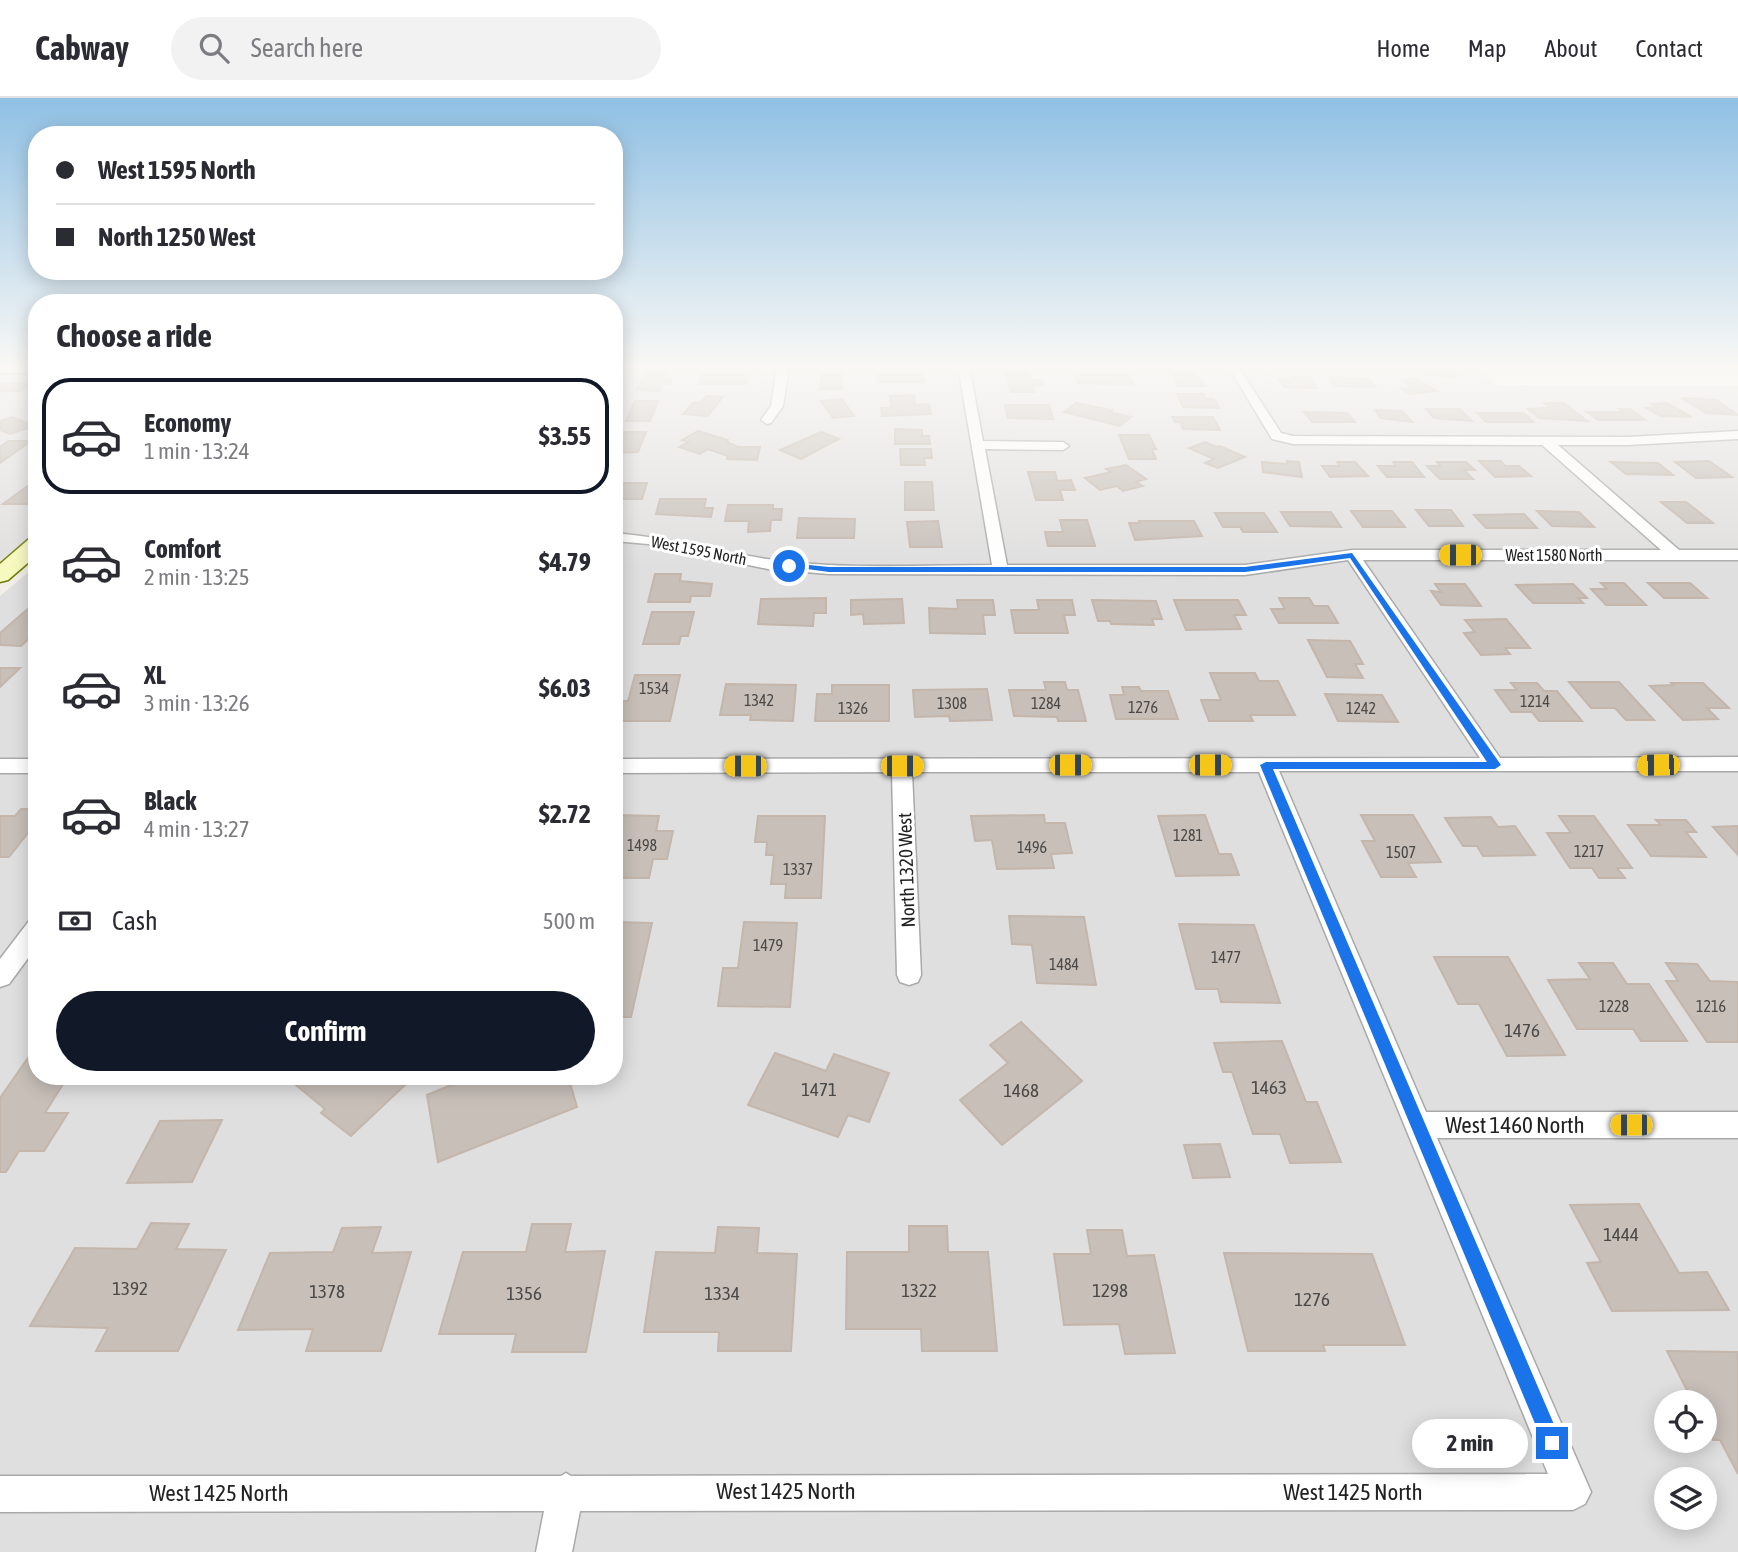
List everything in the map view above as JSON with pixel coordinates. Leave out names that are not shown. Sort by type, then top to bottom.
[{"type":"street","points":[[976,434],[1000,569]]},
{"type":"street","points":[[1275,434],[1293,440],[1546,441],[1640,441],[1738,435]]},
{"type":"street","points":[[1546,441],[1675,555]]},
{"type":"street","points":[[978,445],[1063,446]]},
{"type":"street","name":"West 1595 North","points":[[623,538],[781,565],[829,569],[1245,570]]},
{"type":"street","points":[[0,575],[28,552]]},
{"type":"street","points":[[1352,555],[1495,765]]},
{"type":"street","name":"West 1580 North","points":[[1245,570],[1352,555],[1738,555]]},
{"type":"street","points":[[623,766],[1738,764]]},
{"type":"street","points":[[1266,765],[1418,1125]]},
{"type":"street","points":[[0,766],[28,766]]},
{"type":"street","name":"North 1320 West","points":[[902,766],[909,975]]},
{"type":"street","points":[[0,977],[28,940]]},
{"type":"street","name":"West 1460 North","points":[[1418,1125],[1738,1125]]},
{"type":"street","name":"West 1425 North","points":[[0,1494],[566,1491],[1573,1492],[1418,1125]]},
{"type":"street","points":[[554,1552],[566,1491]]},
{"type":"shaded area","points":[[0,434],[28,434],[28,538],[0,561]]},
{"type":"shaded area","points":[[623,434],[1738,434],[1738,1552],[0,1552],[0,596],[28,573],[28,1085],[623,1085]]},
{"type":"building","points":[[623,434],[645,434],[638,452],[623,453]]},
{"type":"building","points":[[693,434],[708,434],[728,440],[727,442],[738,447],[760,447],[757,460],[727,459],[728,456],[708,449],[700,454],[679,447],[689,442],[682,440]]},
{"type":"building","points":[[817,434],[839,439],[801,459],[780,450]]},
{"type":"building","points":[[895,434],[922,434],[929,436],[930,444],[895,444]]},
{"type":"building","points":[[1119,435],[1149,435],[1156,449],[1152,449],[1156,459],[1129,459]]},
{"type":"building","points":[[8,441],[28,441],[0,463],[0,447]]},
{"type":"building","points":[[1205,442],[1245,457],[1218,468],[1205,463],[1214,459],[1189,448]]},
{"type":"building","points":[[900,449],[931,449],[932,458],[924,458],[925,465],[901,465]]},
{"type":"building","points":[[1287,461],[1299,462],[1302,477],[1263,472],[1262,462],[1287,464]]},
{"type":"building","points":[[1479,461],[1501,461],[1505,466],[1519,466],[1531,476],[1495,477]]},
{"type":"building","points":[[1709,461],[1732,477],[1696,478],[1675,462]]},
{"type":"building","points":[[1337,462],[1355,462],[1368,476],[1330,477],[1322,466],[1340,466]]},
{"type":"building","points":[[1393,462],[1412,462],[1424,477],[1387,477],[1378,466],[1396,466]]},
{"type":"building","points":[[1437,462],[1466,462],[1475,470],[1464,470],[1473,479],[1440,479],[1427,466],[1441,466]]},
{"type":"building","points":[[1611,462],[1658,463],[1673,475],[1626,474]]},
{"type":"building","points":[[1126,465],[1146,479],[1136,482],[1143,486],[1123,491],[1117,486],[1100,490],[1085,478],[1111,472],[1106,469]]},
{"type":"building","points":[[1028,472],[1055,472],[1057,481],[1071,480],[1075,490],[1060,490],[1063,500],[1036,500]]},
{"type":"building","points":[[905,482],[932,482],[934,510],[905,510]]},
{"type":"building","points":[[623,483],[647,483],[642,499],[623,499]]},
{"type":"building","points":[[28,486],[28,504],[3,504]]},
{"type":"building","points":[[660,499],[706,499],[704,508],[713,508],[711,517],[656,514]]},
{"type":"building","points":[[1661,502],[1686,502],[1713,523],[1687,523]]},
{"type":"building","points":[[728,505],[773,505],[773,509],[782,509],[781,520],[771,520],[770,531],[748,532],[749,521],[725,521]]},
{"type":"building","points":[[1416,510],[1451,510],[1463,526],[1429,526]]},
{"type":"building","points":[[1351,511],[1392,511],[1405,527],[1363,527]]},
{"type":"building","points":[[1537,511],[1579,512],[1594,527],[1552,526]]},
{"type":"building","points":[[1281,512],[1331,512],[1341,527],[1290,526]]},
{"type":"building","points":[[1215,513],[1264,513],[1277,532],[1243,532],[1240,527],[1223,527]]},
{"type":"building","points":[[1524,514],[1537,528],[1486,528],[1474,515]]},
{"type":"building","points":[[799,518],[855,519],[854,538],[797,538]]},
{"type":"building","points":[[1060,520],[1087,520],[1095,546],[1048,546],[1045,532],[1063,532]]},
{"type":"building","points":[[938,521],[942,547],[910,547],[907,522]]},
{"type":"building","points":[[1139,521],[1194,521],[1202,536],[1135,540],[1129,523],[1140,523]]},
{"type":"building","points":[[655,574],[681,574],[680,581],[712,584],[710,596],[691,596],[690,602],[648,602]]},
{"type":"building","points":[[1601,583],[1624,583],[1646,605],[1606,605],[1591,589],[1607,589]]},
{"type":"building","points":[[1648,583],[1690,583],[1707,598],[1664,598]]},
{"type":"building","points":[[1435,584],[1465,584],[1481,606],[1441,605],[1431,591],[1441,592]]},
{"type":"building","points":[[1573,584],[1587,598],[1578,598],[1583,603],[1533,603],[1516,585]]},
{"type":"building","points":[[826,598],[826,613],[814,613],[813,626],[758,624],[761,599]]},
{"type":"building","points":[[1279,598],[1309,598],[1314,606],[1328,606],[1338,623],[1279,623],[1271,609],[1285,609]]},
{"type":"building","points":[[902,599],[904,623],[864,624],[863,614],[851,615],[851,600]]},
{"type":"building","points":[[957,600],[993,600],[995,615],[983,615],[985,634],[930,633],[929,608],[958,609]]},
{"type":"building","points":[[1037,600],[1072,600],[1075,615],[1064,615],[1068,633],[1015,633],[1011,610],[1039,610]]},
{"type":"building","points":[[1092,600],[1156,601],[1162,619],[1152,619],[1154,625],[1098,621]]},
{"type":"building","points":[[1174,600],[1238,600],[1246,615],[1234,615],[1241,629],[1186,630]]},
{"type":"building","points":[[28,609],[28,639],[21,646],[0,645],[0,633]]},
{"type":"building","points":[[652,612],[694,612],[688,636],[681,636],[679,644],[643,644]]},
{"type":"building","points":[[1506,619],[1530,648],[1505,648],[1510,654],[1481,655],[1464,633],[1475,632],[1465,620]]},
{"type":"building","points":[[1308,640],[1350,641],[1363,664],[1355,664],[1363,678],[1327,677]]},
{"type":"building","points":[[0,668],[20,668],[0,687]]},
{"type":"building","points":[[1210,673],[1255,673],[1259,681],[1278,681],[1295,715],[1250,715],[1253,721],[1209,721],[1201,700],[1221,700]]},
{"type":"building","points":[[635,675],[680,675],[670,721],[623,721],[623,701],[628,701]]},
{"type":"building","points":[[1044,682],[1065,682],[1067,690],[1078,690],[1086,721],[1014,716],[1009,690],[1046,690]]},
{"type":"building","points":[[1569,682],[1619,682],[1654,720],[1626,720],[1615,708],[1591,708]]},
{"type":"building","points":[[1511,683],[1537,683],[1544,691],[1557,691],[1582,721],[1539,721],[1532,712],[1511,712],[1495,690],[1517,690]]},
{"type":"building","points":[[1671,683],[1703,683],[1729,708],[1707,708],[1718,719],[1683,720],[1650,686],[1673,685]]},
{"type":"building","points":[[726,684],[796,685],[793,721],[750,720],[751,715],[720,715]]},
{"type":"building","points":[[832,685],[889,685],[889,721],[815,721],[817,694],[832,694]]},
{"type":"building","points":[[1122,687],[1139,687],[1141,691],[1168,691],[1178,719],[1116,719],[1110,695],[1124,695]]},
{"type":"building","points":[[987,689],[992,720],[950,721],[949,716],[915,717],[913,690]]},
{"type":"building","points":[[1325,694],[1382,695],[1398,722],[1338,721]]},
{"type":"building","points":[[21,809],[28,809],[28,833],[9,857],[0,857],[0,816],[15,816]]},
{"type":"building","points":[[623,815],[659,816],[656,831],[673,831],[667,859],[653,859],[649,878],[623,878]]},
{"type":"building","points":[[1044,815],[1045,823],[1065,823],[1072,853],[1051,854],[1054,868],[997,869],[992,840],[975,841],[971,816]]},
{"type":"building","points":[[1205,815],[1219,854],[1231,854],[1239,875],[1176,876],[1158,816]]},
{"type":"building","points":[[1361,815],[1413,815],[1441,862],[1408,863],[1416,877],[1381,877],[1362,841],[1375,841]]},
{"type":"building","points":[[758,816],[825,816],[821,898],[785,898],[786,884],[771,884],[774,855],[766,855],[767,842],[755,842]]},
{"type":"building","points":[[1559,816],[1594,816],[1632,868],[1617,868],[1625,878],[1599,878],[1592,868],[1570,868],[1547,833],[1571,833]]},
{"type":"building","points":[[1491,817],[1498,827],[1515,826],[1535,855],[1483,856],[1477,846],[1463,846],[1445,818]]},
{"type":"building","points":[[1656,820],[1686,820],[1696,832],[1686,832],[1706,857],[1651,856],[1628,825],[1661,825]]},
{"type":"building","points":[[1738,826],[1738,855],[1713,827]]},
{"type":"building","points":[[1009,916],[1084,917],[1096,985],[1037,983],[1032,945],[1012,944]]},
{"type":"building","points":[[623,922],[652,923],[631,1017],[623,1017]]},
{"type":"building","points":[[744,922],[797,923],[790,1007],[718,1006],[723,968],[738,968]]},
{"type":"building","points":[[1179,924],[1254,925],[1280,1003],[1221,1002],[1218,989],[1196,989]]},
{"type":"building","points":[[1434,957],[1508,957],[1565,1055],[1507,1056],[1479,1004],[1458,1004]]},
{"type":"building","points":[[1579,963],[1613,963],[1627,984],[1649,984],[1687,1041],[1641,1041],[1633,1029],[1577,1029],[1548,980],[1590,979]]},
{"type":"building","points":[[1666,963],[1697,964],[1710,981],[1738,982],[1738,1042],[1707,1042],[1666,981],[1678,981]]},
{"type":"building","points":[[1021,1022],[1082,1081],[1002,1145],[960,1100],[1008,1063],[990,1045]]},
{"type":"building","points":[[1282,1041],[1306,1102],[1317,1102],[1341,1162],[1290,1163],[1280,1134],[1253,1134],[1232,1072],[1223,1072],[1214,1043]]},
{"type":"building","points":[[775,1053],[826,1071],[834,1054],[889,1073],[869,1122],[848,1115],[838,1137],[748,1105]]},
{"type":"building","points":[[28,1058],[28,1085],[62,1085],[45,1113],[68,1113],[44,1151],[19,1151],[6,1172],[0,1172],[0,1098]]},
{"type":"building","points":[[296,1085],[405,1085],[351,1136],[321,1113],[325,1109]]},
{"type":"building","points":[[452,1085],[571,1085],[577,1107],[438,1162],[427,1095]]},
{"type":"building","points":[[222,1120],[192,1182],[127,1183],[160,1121]]},
{"type":"building","points":[[1220,1144],[1230,1177],[1193,1178],[1184,1145]]},
{"type":"building","points":[[1639,1204],[1679,1273],[1707,1272],[1729,1310],[1612,1311],[1587,1263],[1601,1262],[1570,1205]]},
{"type":"building","points":[[151,1223],[189,1224],[176,1249],[226,1250],[178,1351],[96,1351],[108,1328],[30,1326],[75,1248],[137,1249]]},
{"type":"building","points":[[532,1224],[571,1224],[565,1252],[605,1251],[586,1352],[512,1352],[516,1334],[439,1334],[463,1252],[526,1252]]},
{"type":"building","points":[[909,1226],[947,1226],[948,1252],[988,1252],[997,1351],[922,1351],[921,1329],[846,1329],[847,1252],[909,1252]]},
{"type":"building","points":[[381,1227],[372,1253],[411,1252],[381,1351],[306,1351],[313,1329],[238,1330],[270,1253],[333,1252],[342,1228]]},
{"type":"building","points":[[718,1227],[759,1228],[757,1253],[797,1254],[791,1351],[718,1351],[719,1332],[644,1332],[656,1252],[715,1253]]},
{"type":"building","points":[[1087,1230],[1122,1230],[1127,1256],[1154,1255],[1175,1353],[1125,1354],[1119,1324],[1064,1325],[1054,1254],[1091,1254]]},
{"type":"building","points":[[1224,1253],[1372,1254],[1405,1345],[1323,1345],[1325,1351],[1248,1351]]},
{"type":"building","points":[[1667,1351],[1738,1352],[1738,1474],[1720,1440],[1717,1440],[1717,1390],[1687,1390]]},
{"type":"route","points":[[789,566],[829,569],[1245,570],[1352,555],[1495,765],[1266,765],[1552,1443]]}]
